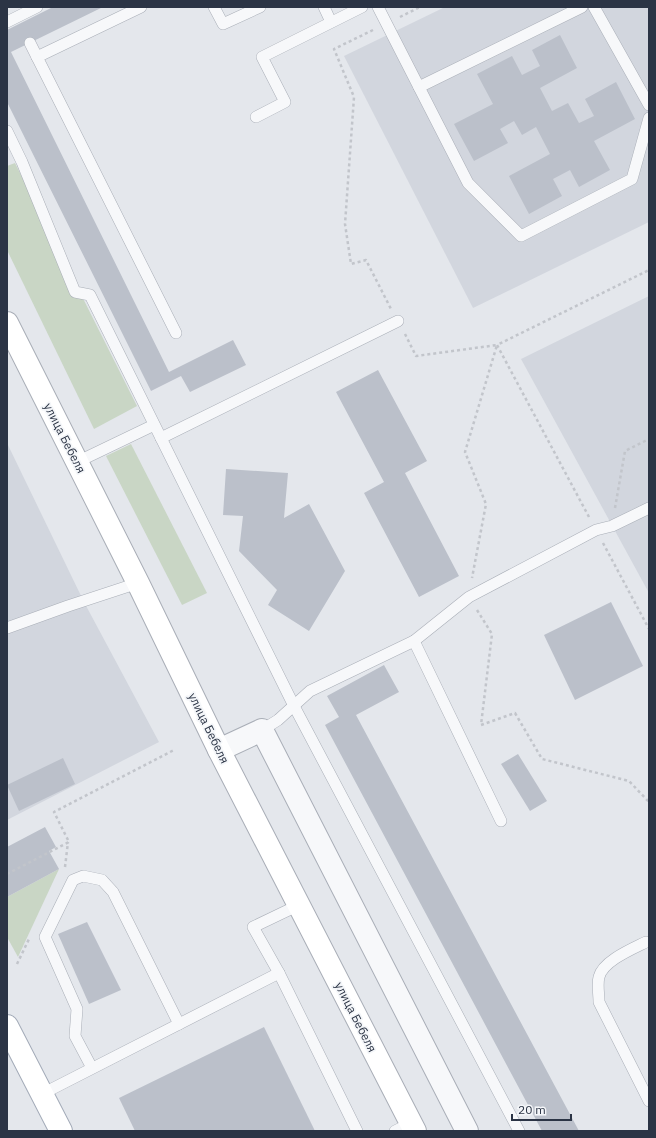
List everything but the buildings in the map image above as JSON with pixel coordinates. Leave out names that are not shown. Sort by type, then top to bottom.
[{"type":"main road","name":"улица Бебеля","points":[[7,323],[138,584],[219,750],[299,905],[407,1128]]},
{"type":"main road","points":[[7,1026],[61,1131]]},
{"type":"street","points":[[219,750],[262,730],[467,1131]]},
{"type":"lane","points":[[14,21],[37,7]]},
{"type":"lane","points":[[37,57],[141,7]]},
{"type":"lane","points":[[214,7],[223,24],[260,7]]},
{"type":"lane","points":[[324,7],[331,22]]},
{"type":"lane","points":[[256,117],[285,102],[262,57],[362,7]]},
{"type":"lane","points":[[378,7],[468,183],[521,236],[632,179],[649,118]]},
{"type":"lane","points":[[419,87],[582,7]]},
{"type":"lane","points":[[594,7],[649,105]]},
{"type":"lane","points":[[30,43],[176,333]]},
{"type":"lane","points":[[7,131],[22,162],[75,292],[90,295],[294,706],[519,1131]]},
{"type":"lane","points":[[161,438],[398,321]]},
{"type":"lane","points":[[77,462],[154,425]]},
{"type":"lane","points":[[262,730],[278,720],[310,691],[414,641],[469,597],[596,530],[612,526],[649,508]]},
{"type":"lane","points":[[7,628],[68,606],[138,584]]},
{"type":"lane","points":[[414,641],[501,821]]},
{"type":"lane","points":[[92,1068],[75,1036],[77,1009],[45,937],[73,880],[83,876],[102,880],[113,892],[179,1024]]},
{"type":"lane","points":[[299,905],[253,927],[279,973],[357,1131]]},
{"type":"lane","points":[[646,942],[605,966],[599,977],[599,988],[600,1002],[649,1101]]},
{"type":"lane","points":[[42,1094],[279,973]]},
{"type":"path","points":[[420,7],[334,50],[354,97],[345,224],[350,264],[366,260],[416,356],[496,345],[649,270]]},
{"type":"path","points":[[496,345],[649,629]]},
{"type":"path","points":[[496,345],[465,452],[486,504],[469,597],[492,634],[481,725],[515,713],[542,758],[629,781],[649,802]]},
{"type":"path","points":[[612,526],[625,450],[649,439]]},
{"type":"path","points":[[7,874],[69,842],[54,812],[174,750]]},
{"type":"shaded area","points":[[445,7],[649,7],[649,222],[473,308],[344,56]]},
{"type":"shaded area","points":[[649,296],[649,593],[521,359]]},
{"type":"shaded area","points":[[7,443],[84,602],[159,742],[7,820]]},
{"type":"green space","points":[[15,163],[137,406],[94,429],[7,250],[7,166]]},
{"type":"green space","points":[[131,444],[207,593],[182,605],[106,456]]},
{"type":"green space","points":[[59,869],[18,957],[7,937],[7,897]]}]
